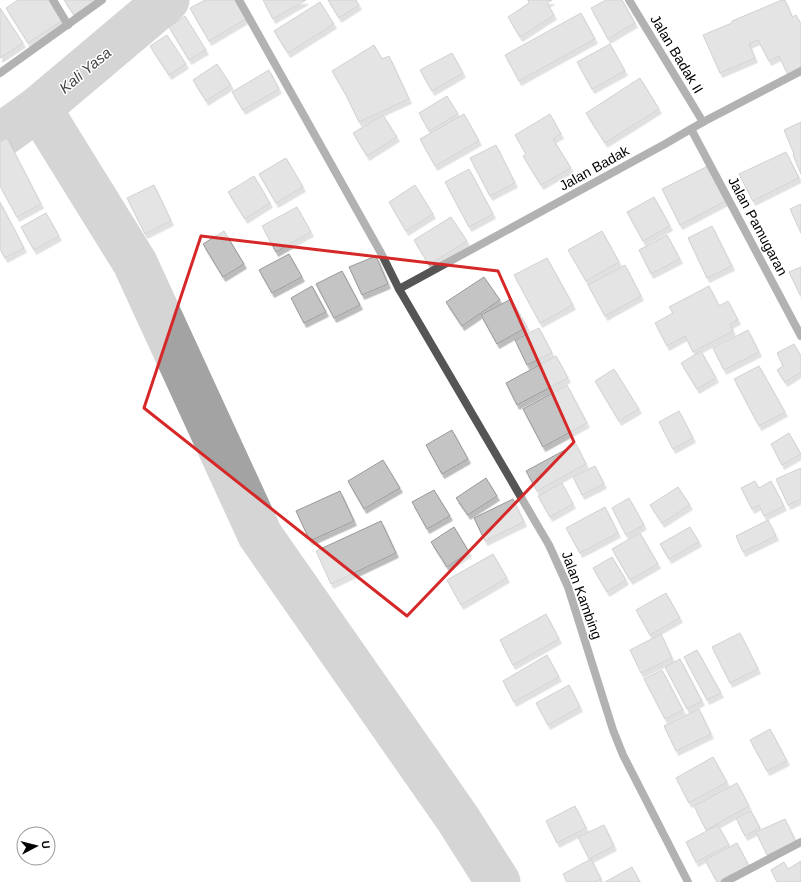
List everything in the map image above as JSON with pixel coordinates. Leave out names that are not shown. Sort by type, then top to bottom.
[{"type":"street","points":[[53,0],[68,25]]},
{"type":"street","points":[[0,73],[102,0]]},
{"type":"street","name":"Jalan Kambing","points":[[239,0],[382,252],[399,289],[549,545],[568,587],[613,730],[623,755],[688,882]]},
{"type":"street","name":"Jalan Badak II","points":[[629,0],[703,122]]},
{"type":"street","name":"Jalan Badak","points":[[399,289],[703,122],[801,71]]},
{"type":"street","name":"Jalan Pamugaran","points":[[691,129],[801,336]]},
{"type":"street","points":[[725,882],[801,842]]},
{"type":"highlighted area","points":[[201,236],[498,271],[574,442],[407,616],[144,408]]},
{"type":"building","points":[[18,0],[49,0],[63,20],[28,43],[6,8]]},
{"type":"building","points":[[64,0],[96,0],[74,15]]},
{"type":"building","points":[[205,0],[235,0],[246,19],[209,41],[190,8]]},
{"type":"building","points":[[263,0],[306,0],[273,19]]},
{"type":"building","points":[[328,0],[356,0],[359,5],[339,18]]},
{"type":"building","points":[[528,0],[552,0],[547,3],[554,15],[520,37],[508,17],[529,3]]},
{"type":"building","points":[[606,0],[622,0],[635,23],[608,39],[591,8]]},
{"type":"building","points":[[785,0],[792,17],[796,15],[801,24],[801,69],[788,75],[779,56],[769,61],[758,40],[749,44],[755,58],[720,73],[703,35]]},
{"type":"building","points":[[320,2],[334,24],[288,53],[274,31]]},
{"type":"building","points":[[0,8],[23,43],[0,58]]},
{"type":"building","points":[[581,13],[595,39],[519,81],[505,55]]},
{"type":"building","points":[[185,16],[206,50],[189,60],[169,27]]},
{"type":"building","points":[[167,35],[186,64],[169,75],[150,46]]},
{"type":"building","points":[[610,44],[625,71],[592,89],[577,62]]},
{"type":"building","points":[[374,45],[382,59],[389,56],[409,99],[359,122],[332,71]]},
{"type":"building","points":[[452,53],[463,73],[432,91],[420,70]]},
{"type":"building","points":[[217,64],[231,85],[206,101],[193,80]]},
{"type":"building","points":[[269,70],[279,89],[243,110],[232,92]]},
{"type":"building","points":[[640,78],[659,109],[605,143],[586,113]]},
{"type":"building","points":[[447,96],[458,114],[429,131],[419,113]]},
{"type":"building","points":[[464,114],[479,141],[435,166],[420,139]]},
{"type":"building","points":[[550,114],[561,134],[553,139],[571,168],[541,185],[523,156],[526,154],[515,135]]},
{"type":"building","points":[[383,115],[397,137],[367,156],[353,133]]},
{"type":"building","points":[[801,122],[801,174],[784,130]]},
{"type":"building","points":[[7,138],[41,204],[17,217],[0,186],[0,142]]},
{"type":"building","points":[[496,145],[515,183],[490,196],[470,158]]},
{"type":"building","points":[[786,152],[799,178],[753,201],[739,174]]},
{"type":"building","points":[[286,158],[303,187],[276,203],[259,174]]},
{"type":"building","points":[[708,166],[726,201],[680,225],[662,189]]},
{"type":"building","points":[[469,169],[493,214],[469,227],[445,182]]},
{"type":"building","points":[[254,176],[270,203],[245,219],[228,192]]},
{"type":"building","points":[[154,185],[171,221],[145,234],[127,198]]},
{"type":"building","points":[[415,185],[433,214],[406,231],[389,202]]},
{"type":"building","points":[[654,197],[670,226],[643,241],[627,212]]},
{"type":"building","points":[[0,202],[24,248],[5,258],[0,249]]},
{"type":"building","points":[[801,204],[801,233],[790,209]]},
{"type":"building","points":[[297,207],[311,232],[276,252],[262,226]]},
{"type":"building","points":[[46,213],[59,236],[34,250],[21,227]]},
{"type":"building","points":[[451,217],[467,241],[429,265],[414,240]]},
{"type":"building","points":[[712,226],[732,266],[707,278],[688,238]]},
{"type":"building","points":[[224,231],[244,264],[223,277],[203,244]]},
{"type":"building","points":[[602,231],[619,262],[586,281],[568,250]]},
{"type":"building","points":[[667,235],[680,259],[651,274],[639,250]]},
{"type":"building","points":[[289,254],[302,277],[272,293],[259,270]]},
{"type":"building","points":[[376,256],[388,284],[362,295],[349,267]]},
{"type":"building","points":[[547,258],[573,305],[540,323],[514,275]]},
{"type":"building","points":[[625,265],[641,296],[605,316],[588,285]]},
{"type":"building","points":[[801,267],[801,294],[800,295],[789,272]]},
{"type":"building","points":[[342,271],[360,305],[334,318],[316,284]]},
{"type":"building","points":[[484,277],[500,300],[462,326],[446,302]]},
{"type":"building","points":[[312,286],[326,312],[304,323],[291,298]]},
{"type":"building","points":[[709,286],[719,306],[728,301],[738,320],[730,324],[733,331],[693,352],[685,336],[667,346],[655,323],[673,313],[669,307]]},
{"type":"building","points":[[511,299],[527,327],[497,344],[481,315]]},
{"type":"building","points":[[539,328],[552,353],[527,365],[515,340]]},
{"type":"building","points":[[748,330],[759,352],[724,370],[713,348]]},
{"type":"building","points":[[794,344],[801,356],[801,372],[785,382],[777,370],[783,366],[777,353]]},
{"type":"building","points":[[701,351],[716,378],[697,389],[681,363]]},
{"type":"building","points":[[556,356],[568,378],[517,405],[506,383]]},
{"type":"building","points":[[759,366],[785,412],[759,426],[734,379]]},
{"type":"building","points":[[614,369],[639,409],[619,421],[595,381]]},
{"type":"building","points":[[567,385],[587,423],[543,447],[523,409]]},
{"type":"building","points":[[679,411],[693,438],[673,449],[659,422]]},
{"type":"building","points":[[452,430],[468,459],[442,474],[426,445]]},
{"type":"building","points":[[789,433],[801,454],[782,465],[771,444]]},
{"type":"building","points":[[576,444],[586,464],[537,491],[526,471]]},
{"type":"building","points":[[383,460],[400,488],[364,509],[348,481]]},
{"type":"building","points":[[595,466],[604,484],[582,495],[573,477]]},
{"type":"building","points":[[801,468],[801,499],[788,505],[776,479]]},
{"type":"building","points":[[486,478],[497,496],[468,515],[456,498]]},
{"type":"building","points":[[755,481],[759,488],[771,481],[784,506],[764,516],[759,505],[752,509],[741,488]]},
{"type":"building","points":[[562,483],[573,504],[550,517],[538,496]]},
{"type":"building","points":[[678,487],[690,505],[662,523],[650,505]]},
{"type":"building","points":[[434,490],[450,516],[427,529],[412,502]]},
{"type":"building","points":[[340,491],[354,521],[310,541],[296,511]]},
{"type":"building","points":[[629,498],[644,525],[626,535],[612,508]]},
{"type":"building","points":[[513,499],[524,522],[485,541],[474,518]]},
{"type":"building","points":[[605,507],[618,533],[580,553],[566,528]]},
{"type":"building","points":[[768,520],[776,536],[743,552],[736,536]]},
{"type":"building","points":[[381,521],[396,553],[331,584],[316,551]]},
{"type":"building","points":[[454,527],[469,552],[447,567],[431,542]]},
{"type":"building","points":[[690,527],[699,542],[669,559],[660,544]]},
{"type":"building","points":[[640,533],[658,564],[630,580],[612,549]]},
{"type":"building","points":[[493,554],[507,578],[461,605],[447,580]]},
{"type":"building","points":[[612,557],[626,580],[607,592],[593,568]]},
{"type":"building","points":[[666,593],[680,618],[650,635],[636,610]]},
{"type":"building","points":[[546,614],[559,639],[513,665],[500,640]]},
{"type":"building","points":[[740,633],[758,669],[730,683],[712,647]]},
{"type":"building","points":[[661,634],[672,658],[641,673],[630,650]]},
{"type":"building","points":[[697,650],[721,693],[707,700],[684,657]]},
{"type":"building","points":[[547,655],[559,677],[514,702],[503,681]]},
{"type":"building","points":[[680,659],[702,701],[687,709],[665,667]]},
{"type":"building","points":[[662,670],[683,710],[665,719],[644,679]]},
{"type":"building","points":[[569,685],[580,707],[548,725],[536,703]]},
{"type":"building","points":[[699,709],[711,734],[676,751],[664,726]]},
{"type":"building","points":[[770,729],[787,761],[767,771],[750,740]]},
{"type":"building","points":[[713,757],[727,782],[689,803],[676,778]]},
{"type":"building","points":[[737,783],[749,806],[706,830],[694,806]]},
{"type":"building","points":[[575,806],[586,828],[557,843],[546,821]]},
{"type":"building","points":[[751,811],[760,828],[745,836],[736,818]]},
{"type":"building","points":[[785,819],[796,842],[767,855],[756,832]]},
{"type":"building","points":[[604,825],[614,846],[589,859],[578,837]]},
{"type":"building","points":[[718,825],[729,845],[696,862],[686,842]]},
{"type":"building","points":[[737,843],[749,866],[717,882],[705,860]]},
{"type":"building","points":[[591,859],[601,879],[594,882],[567,882],[563,874]]},
{"type":"building","points":[[801,861],[801,882],[777,882],[771,870],[784,862],[788,869]]},
{"type":"building","points":[[632,867],[640,882],[605,882]]},
{"type":"waterway","name":"Kali Yasa","points":[[0,136],[39,108],[167,0]]},
{"type":"waterway","points":[[39,108],[135,263],[260,535],[458,819],[498,882]]}]
